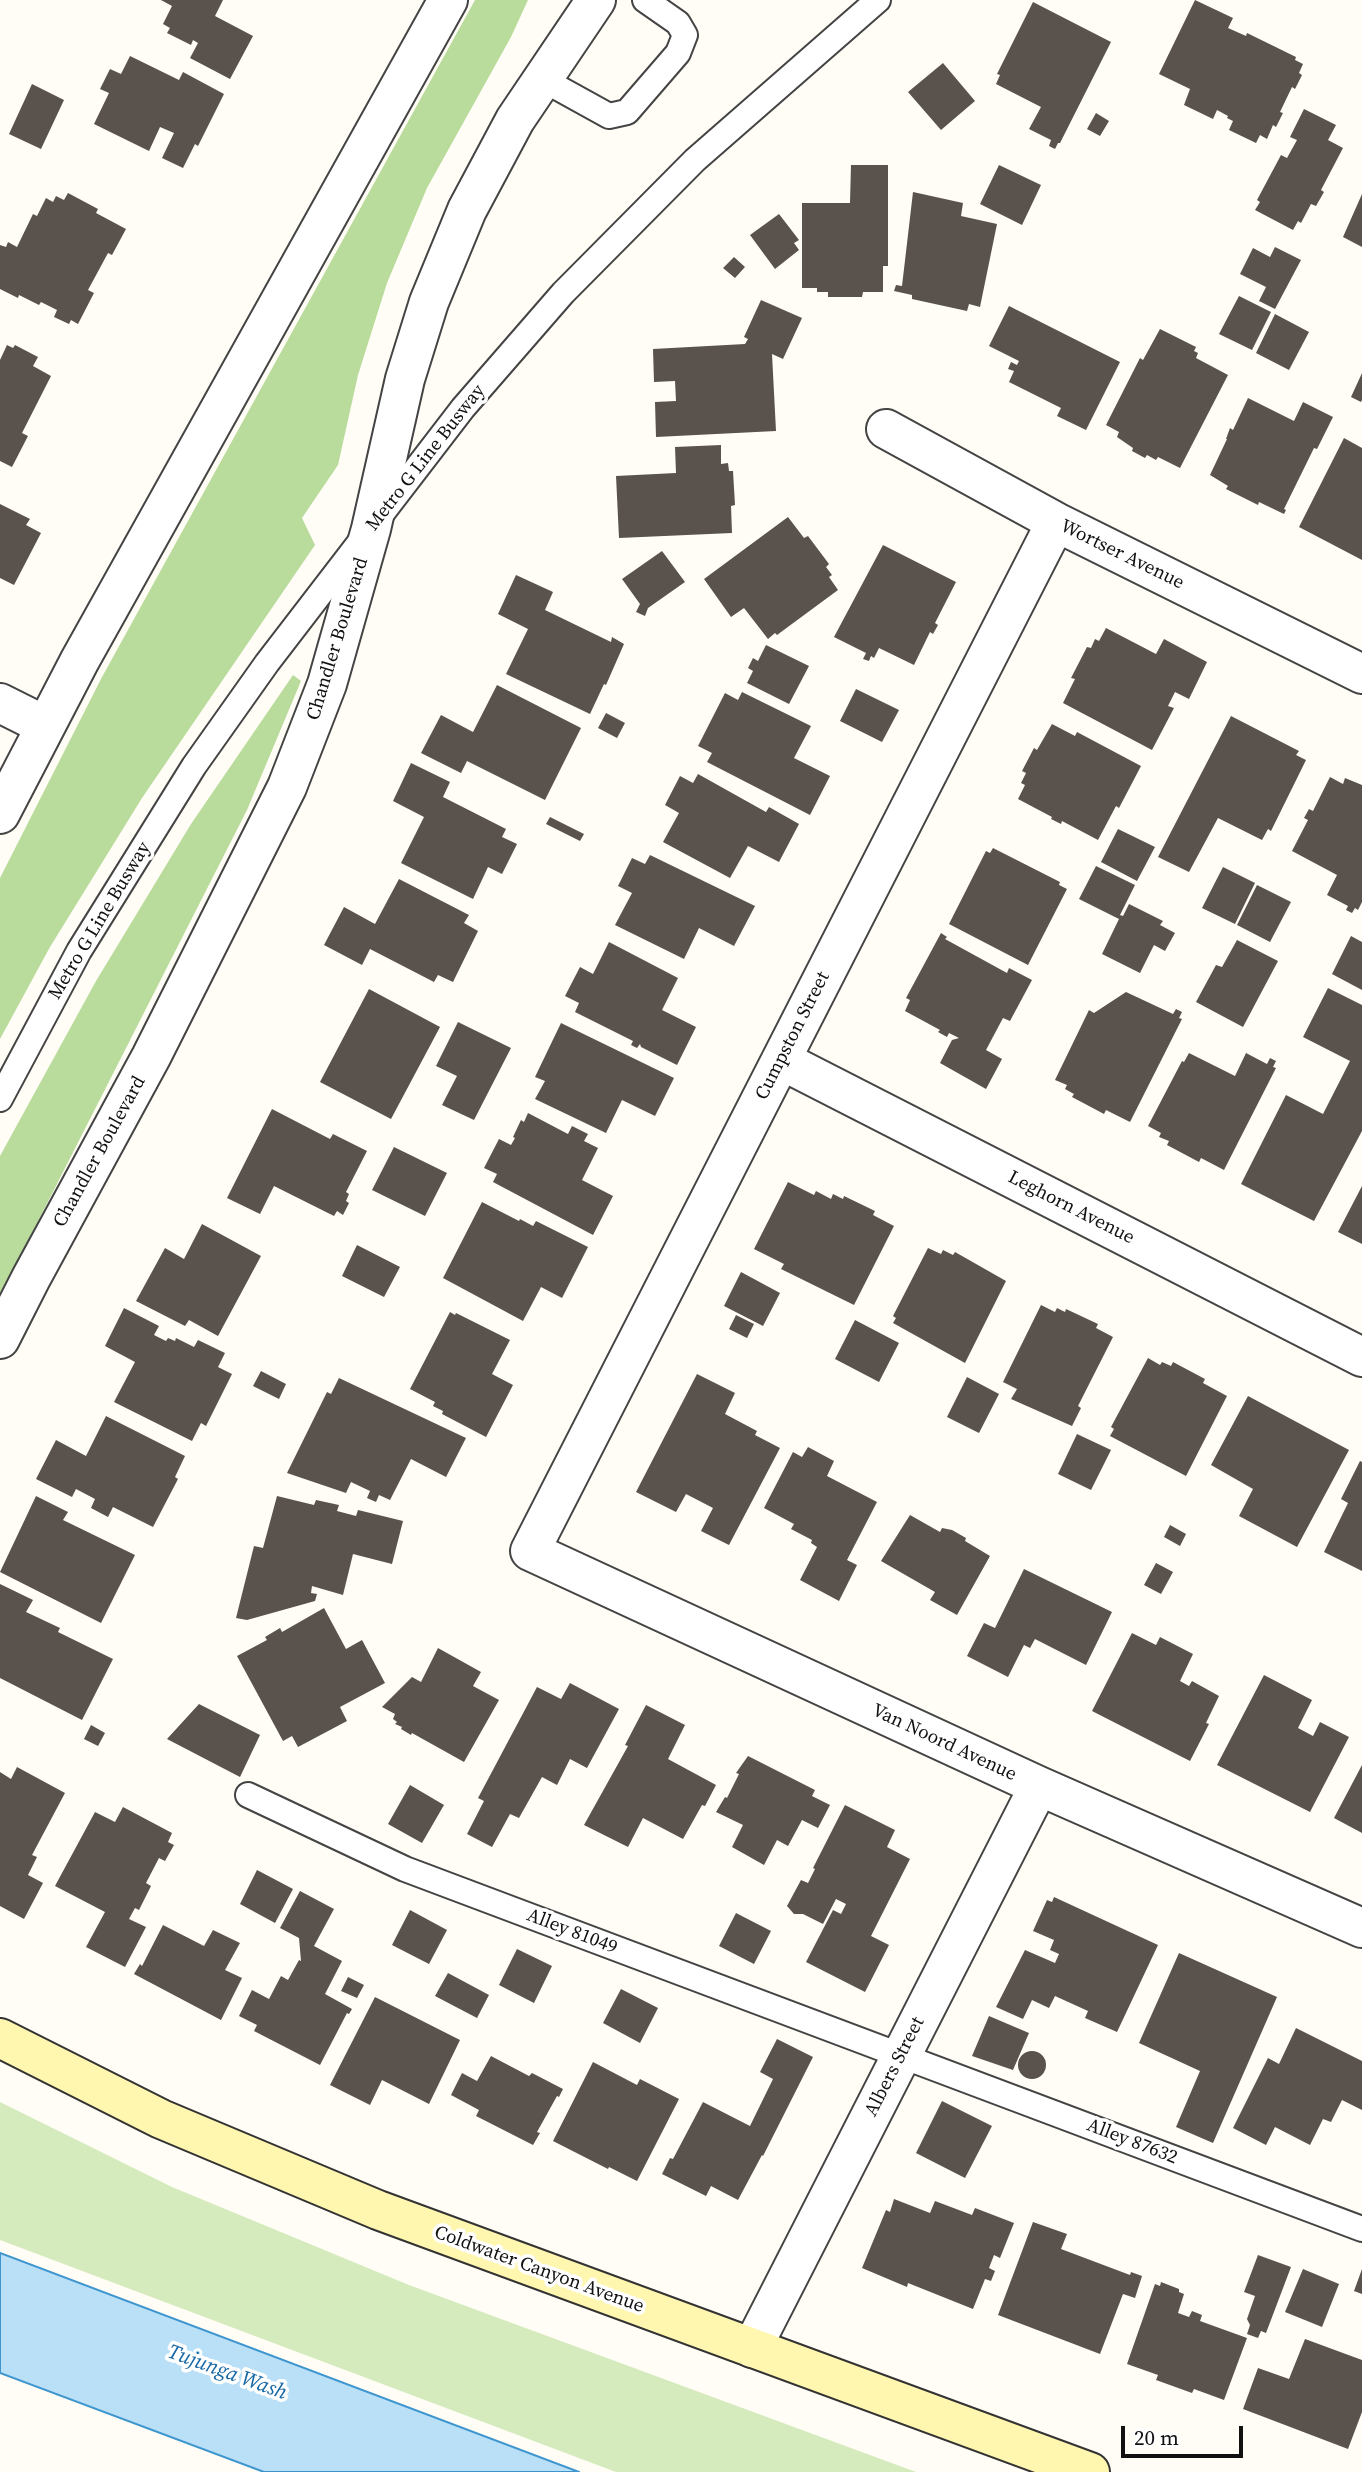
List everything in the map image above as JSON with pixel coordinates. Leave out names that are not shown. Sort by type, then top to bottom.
[{"type":"main road","name":"Coldwater Canyon Avenue","points":[[0,2038],[162,2119],[378,2210],[1090,2472]]},
{"type":"street","points":[[0,814],[44,726],[448,0]]},
{"type":"street","name":"Chandler Boulevard","points":[[0,1339],[30,1278],[151,1057],[287,787],[327,684],[371,529],[405,379],[429,302],[467,210],[515,120],[596,0]]},
{"type":"street","name":"Wortser Avenue","points":[[886,429],[1056,522],[1362,674]]},
{"type":"street","name":"Cumpston Street","points":[[530,1550],[1056,522]]},
{"type":"street","points":[[0,703],[44,726]]},
{"type":"street","name":"Leghorn Avenue","points":[[781,1060],[1362,1357]]},
{"type":"street","name":"Van Noord Avenue","points":[[530,1550],[1039,1786],[1362,1928]]},
{"type":"street","name":"Albers Street","points":[[752,2348],[1039,1786]]},
{"type":"lane","points":[[542,79],[609,116],[627,112],[678,53],[685,34],[678,23],[645,0]]},
{"type":"lane","name":"Metro G Line Busway","points":[[0,1099],[79,951],[194,766],[267,663],[463,408],[564,293],[695,160],[878,0]]},
{"type":"lane","name":"Alley 81049","points":[[248,1795],[405,1869],[902,2055]]},
{"type":"lane","name":"Alley 87632","points":[[902,2055],[1362,2229]]},
{"type":"green space","points":[[475,0],[528,0],[511,37],[427,188],[387,283],[358,375],[338,465],[302,518],[315,545],[142,798],[50,947],[0,1039],[0,878],[102,677]]},
{"type":"green space","points":[[293,675],[301,681],[247,810],[0,1296],[0,1156],[96,981],[191,824]]},
{"type":"green space","points":[[0,2102],[172,2187],[409,2285],[916,2472],[616,2472],[0,2240]]},
{"type":"water","name":"Tujunga Wash","points":[[0,2253],[579,2472],[264,2472],[0,2373]]},
{"type":"building","points":[[161,0],[223,0],[215,16],[253,36],[230,79],[190,58],[198,43],[193,40],[191,45],[167,33],[170,28],[163,24],[172,6]]},
{"type":"building","points":[[1195,0],[1233,18],[1228,28],[1246,36],[1247,33],[1296,57],[1295,60],[1303,64],[1299,73],[1302,75],[1295,89],[1292,87],[1280,112],[1283,113],[1276,127],[1273,125],[1267,139],[1260,135],[1256,143],[1229,130],[1233,121],[1217,110],[1213,119],[1184,105],[1190,89],[1159,74]]},
{"type":"building","points":[[1033,2],[1111,42],[1055,149],[1049,146],[1051,140],[1029,129],[1041,107],[996,84],[1000,75],[997,74]]},
{"type":"building","points":[[130,56],[179,80],[183,72],[224,94],[198,146],[195,144],[183,168],[162,158],[174,133],[160,127],[149,151],[94,124],[109,93],[100,89],[110,69],[121,74]]},
{"type":"building","points":[[943,63],[975,101],[941,130],[908,92]]},
{"type":"building","points":[[32,84],[64,100],[41,149],[9,134]]},
{"type":"building","points":[[1304,109],[1336,125],[1328,140],[1343,148],[1321,190],[1324,192],[1316,206],[1311,204],[1301,223],[1298,221],[1293,230],[1255,210],[1260,202],[1257,200],[1281,155],[1287,158],[1297,140],[1290,137]]},
{"type":"building","points":[[1096,113],[1109,121],[1100,136],[1087,129]]},
{"type":"building","points":[[851,165],[888,165],[888,266],[883,266],[883,292],[863,292],[862,297],[828,297],[828,292],[817,292],[817,288],[802,288],[802,203],[850,203]]},
{"type":"building","points":[[999,165],[1041,185],[1022,225],[980,204]]},
{"type":"building","points":[[913,192],[963,203],[961,216],[997,224],[980,307],[969,304],[967,311],[912,299],[912,295],[894,291],[896,285],[902,286]]},
{"type":"building","points":[[68,193],[98,209],[96,213],[126,229],[112,255],[108,253],[88,290],[94,293],[78,324],[71,320],[69,324],[54,317],[57,310],[41,302],[39,305],[0,289],[0,245],[6,247],[8,242],[17,247],[33,214],[37,216],[46,198],[53,202],[56,196],[64,200]]},
{"type":"building","points":[[1362,194],[1362,247],[1343,237]]},
{"type":"building","points":[[779,214],[799,240],[794,243],[799,250],[775,269],[750,235]]},
{"type":"building","points":[[1275,247],[1301,260],[1275,309],[1259,301],[1266,287],[1240,274],[1253,248],[1270,257]]},
{"type":"building","points":[[734,257],[745,267],[735,278],[723,268]]},
{"type":"building","points":[[1239,296],[1271,312],[1252,350],[1219,334]]},
{"type":"building","points":[[761,300],[802,318],[783,359],[772,354],[776,431],[656,437],[655,402],[676,401],[675,381],[654,382],[653,349],[745,344],[748,339],[744,337]]},
{"type":"building","points":[[1009,306],[1120,362],[1086,430],[1057,416],[1061,408],[1009,382],[1014,371],[1008,369],[1011,362],[1017,365],[1019,361],[989,346]]},
{"type":"building","points":[[1275,314],[1309,332],[1289,370],[1256,353]]},
{"type":"building","points":[[1160,329],[1196,347],[1196,358],[1228,375],[1180,468],[1158,457],[1156,460],[1147,455],[1145,458],[1132,451],[1133,448],[1117,437],[1119,432],[1106,425],[1140,358],[1143,360]]},
{"type":"building","points":[[7,345],[13,348],[15,345],[38,357],[33,366],[51,376],[22,433],[28,436],[12,467],[0,461],[0,360]]},
{"type":"building","points":[[1362,373],[1362,400],[1361,402],[1351,397]]},
{"type":"building","points":[[1248,398],[1294,421],[1303,402],[1333,417],[1317,449],[1314,448],[1284,514],[1226,489],[1228,486],[1210,475],[1230,428],[1233,430]]},
{"type":"building","points":[[1344,438],[1362,448],[1362,560],[1299,527]]},
{"type":"building","points":[[721,445],[721,464],[728,463],[729,471],[733,471],[735,505],[731,506],[732,533],[619,538],[616,476],[676,473],[675,447]]},
{"type":"building","points":[[0,504],[30,519],[26,525],[41,533],[14,585],[0,578]]},
{"type":"building","points":[[788,517],[804,538],[808,536],[829,564],[826,567],[832,575],[829,577],[838,590],[768,639],[744,608],[731,617],[704,579]]},
{"type":"building","points":[[883,545],[956,582],[935,623],[938,625],[933,634],[930,632],[914,665],[879,648],[874,658],[871,656],[869,661],[863,659],[866,653],[834,637]]},
{"type":"building","points":[[662,551],[685,582],[648,608],[645,616],[636,612],[640,604],[622,579]]},
{"type":"building","points":[[516,575],[553,592],[545,610],[611,642],[612,637],[624,644],[590,714],[506,674],[528,629],[498,614]]},
{"type":"building","points":[[1106,628],[1156,654],[1164,639],[1207,662],[1189,699],[1175,692],[1168,706],[1174,708],[1152,750],[1063,703],[1075,679],[1071,678],[1087,647],[1091,648],[1095,639],[1099,641]]},
{"type":"building","points":[[766,645],[809,666],[789,704],[747,683],[753,671],[748,668],[753,658],[758,661]]},
{"type":"building","points":[[497,685],[581,728],[545,800],[467,761],[461,773],[421,753],[441,715],[473,732]]},
{"type":"building","points":[[856,689],[899,710],[882,742],[840,721]]},
{"type":"building","points":[[742,692],[811,726],[794,758],[830,776],[810,815],[707,762],[712,753],[698,746],[725,693],[738,700]]},
{"type":"building","points":[[606,713],[625,723],[617,738],[598,728]]},
{"type":"building","points":[[1231,716],[1299,751],[1296,755],[1306,760],[1271,831],[1268,829],[1262,840],[1218,818],[1189,872],[1158,857]]},
{"type":"building","points":[[1052,724],[1075,736],[1077,732],[1141,766],[1098,840],[1062,821],[1061,824],[1051,819],[1052,817],[1018,799],[1025,785],[1021,783],[1026,773],[1022,771],[1034,748],[1037,750]]},
{"type":"building","points":[[411,763],[450,782],[443,797],[506,829],[502,837],[517,844],[502,874],[488,867],[473,899],[401,863],[424,817],[393,801]]},
{"type":"building","points":[[698,774],[766,812],[769,807],[799,824],[779,862],[748,846],[730,878],[663,842],[679,813],[665,805],[680,776],[693,783]]},
{"type":"building","points":[[1330,777],[1343,784],[1345,778],[1362,785],[1362,902],[1358,910],[1355,908],[1352,913],[1346,910],[1348,906],[1327,895],[1337,875],[1292,851],[1308,820],[1304,818],[1309,809],[1313,811]]},
{"type":"building","points":[[550,817],[584,834],[580,841],[546,824]]},
{"type":"building","points":[[1118,829],[1155,847],[1137,881],[1101,862]]},
{"type":"building","points":[[993,848],[1060,882],[1059,885],[1067,889],[1028,965],[949,924],[986,851],[990,853]]},
{"type":"building","points":[[650,855],[755,906],[734,946],[699,928],[684,959],[615,925],[632,893],[618,886],[632,858],[645,864]]},
{"type":"building","points":[[1096,866],[1135,885],[1120,915],[1123,916],[1129,904],[1163,921],[1160,925],[1175,933],[1165,951],[1154,945],[1140,973],[1102,954],[1119,919],[1079,899]]},
{"type":"building","points":[[1223,867],[1255,883],[1235,924],[1202,908]]},
{"type":"building","points":[[399,879],[469,915],[464,923],[478,931],[453,982],[438,975],[434,982],[370,949],[362,965],[324,945],[344,907],[375,924]]},
{"type":"building","points":[[1257,885],[1291,902],[1270,942],[1237,925]]},
{"type":"building","points":[[941,933],[947,937],[945,939],[1007,973],[1009,968],[1032,980],[1010,1021],[1003,1018],[986,1050],[1002,1059],[986,1089],[940,1063],[952,1040],[959,1038],[949,1033],[947,1037],[938,1032],[940,1030],[905,1011],[910,1000],[906,998]]},
{"type":"building","points":[[1351,936],[1362,942],[1362,990],[1332,974]]},
{"type":"building","points":[[1237,940],[1278,961],[1243,1027],[1196,1002],[1216,965],[1222,967]]},
{"type":"building","points":[[609,942],[678,978],[662,1010],[696,1027],[677,1065],[641,1047],[640,1044],[637,1048],[631,1045],[633,1041],[575,1012],[579,1003],[565,996],[580,967],[593,974]]},
{"type":"building","points":[[1328,988],[1362,1005],[1362,1131],[1314,1221],[1241,1184],[1286,1095],[1323,1114],[1350,1061],[1303,1037]]},
{"type":"building","points":[[369,989],[440,1027],[391,1119],[320,1082]]},
{"type":"building","points":[[1126,992],[1173,1014],[1176,1009],[1182,1012],[1179,1018],[1182,1019],[1130,1122],[1106,1110],[1104,1114],[1072,1097],[1074,1094],[1065,1089],[1067,1085],[1055,1080],[1089,1010],[1094,1013]]},
{"type":"building","points":[[458,1022],[511,1048],[474,1120],[442,1105],[457,1076],[436,1066]]},
{"type":"building","points":[[561,1023],[674,1078],[655,1116],[622,1100],[606,1133],[535,1099],[545,1081],[535,1077]]},
{"type":"building","points":[[1189,1053],[1235,1076],[1246,1053],[1267,1064],[1270,1058],[1276,1061],[1273,1067],[1276,1068],[1224,1170],[1201,1158],[1199,1162],[1167,1145],[1169,1141],[1159,1137],[1161,1133],[1148,1126],[1182,1061],[1184,1062]]},
{"type":"building","points":[[272,1109],[330,1139],[333,1134],[367,1151],[346,1192],[349,1194],[346,1201],[349,1203],[343,1215],[337,1211],[334,1216],[274,1186],[260,1214],[227,1198]]},
{"type":"building","points":[[528,1113],[568,1134],[572,1126],[588,1134],[584,1141],[598,1148],[582,1180],[613,1196],[593,1235],[493,1182],[497,1174],[484,1168],[499,1139],[511,1145],[521,1120],[524,1122]]},
{"type":"building","points":[[394,1147],[447,1173],[425,1216],[372,1190]]},
{"type":"building","points":[[788,1182],[814,1195],[816,1191],[831,1199],[833,1194],[843,1199],[844,1196],[875,1211],[873,1215],[894,1226],[854,1305],[781,1269],[784,1264],[754,1249]]},
{"type":"building","points":[[1362,1186],[1362,1244],[1338,1232]]},
{"type":"building","points":[[482,1202],[533,1226],[536,1221],[588,1247],[562,1298],[541,1287],[523,1321],[443,1278]]},
{"type":"building","points":[[202,1224],[261,1256],[218,1336],[189,1320],[185,1326],[136,1301],[165,1248],[184,1259]]},
{"type":"building","points":[[357,1245],[400,1267],[384,1297],[342,1276]]},
{"type":"building","points":[[928,1248],[941,1254],[943,1250],[953,1255],[955,1252],[1006,1281],[965,1363],[893,1323],[896,1318],[893,1316]]},
{"type":"building","points":[[741,1272],[780,1293],[763,1326],[724,1306]]},
{"type":"building","points":[[1041,1305],[1055,1312],[1057,1308],[1065,1312],[1066,1309],[1098,1324],[1096,1328],[1113,1337],[1078,1406],[1081,1408],[1072,1426],[1011,1399],[1017,1389],[1003,1382]]},
{"type":"building","points":[[124,1308],[159,1326],[154,1335],[166,1341],[168,1338],[175,1341],[176,1338],[194,1347],[198,1340],[225,1353],[218,1367],[232,1374],[206,1426],[201,1423],[192,1441],[114,1402],[135,1362],[105,1346]]},
{"type":"building","points":[[450,1312],[510,1340],[492,1374],[513,1385],[486,1437],[442,1414],[443,1411],[433,1406],[435,1402],[410,1389]]},
{"type":"building","points":[[736,1315],[754,1324],[747,1338],[729,1329]]},
{"type":"building","points":[[855,1320],[899,1343],[879,1382],[835,1359]]},
{"type":"building","points":[[1148,1358],[1160,1365],[1162,1362],[1171,1366],[1173,1362],[1205,1379],[1203,1383],[1227,1396],[1186,1476],[1110,1436],[1114,1429],[1111,1427]]},
{"type":"building","points":[[261,1371],[286,1384],[279,1399],[253,1386]]},
{"type":"building","points":[[697,1374],[735,1393],[725,1414],[757,1431],[755,1435],[780,1448],[729,1545],[701,1531],[713,1508],[686,1494],[676,1512],[636,1492]]},
{"type":"building","points":[[967,1377],[999,1394],[979,1433],[947,1417]]},
{"type":"building","points":[[339,1378],[466,1438],[446,1477],[411,1459],[390,1500],[379,1495],[376,1502],[367,1498],[370,1491],[351,1482],[346,1493],[287,1473],[327,1392],[331,1394]]},
{"type":"building","points":[[1248,1396],[1349,1450],[1297,1547],[1239,1516],[1253,1489],[1211,1465]]},
{"type":"building","points":[[106,1416],[185,1456],[175,1477],[178,1479],[153,1527],[113,1507],[108,1517],[91,1508],[95,1499],[76,1489],[72,1497],[36,1479],[56,1440],[86,1456]]},
{"type":"building","points":[[1077,1434],[1111,1450],[1091,1490],[1058,1474]]},
{"type":"building","points":[[808,1447],[834,1461],[827,1476],[877,1502],[847,1560],[857,1565],[839,1601],[800,1580],[817,1547],[811,1543],[812,1540],[791,1529],[794,1524],[764,1508],[793,1452],[802,1457]]},
{"type":"building","points":[[1360,1461],[1362,1571],[1324,1552],[1348,1503],[1341,1499]]},
{"type":"building","points":[[36,1496],[68,1512],[63,1520],[135,1555],[101,1623],[0,1572]]},
{"type":"building","points":[[277,1496],[314,1505],[316,1500],[339,1505],[337,1511],[356,1516],[358,1510],[403,1521],[392,1564],[353,1554],[343,1595],[312,1586],[311,1593],[317,1594],[315,1601],[247,1620],[236,1618],[254,1546],[263,1548]]},
{"type":"building","points":[[910,1515],[940,1532],[942,1528],[952,1530],[990,1556],[957,1615],[930,1600],[935,1592],[881,1561]]},
{"type":"building","points":[[1170,1525],[1186,1534],[1180,1546],[1164,1537]]},
{"type":"building","points":[[1156,1563],[1173,1572],[1161,1594],[1144,1585]]},
{"type":"building","points":[[1024,1569],[1112,1612],[1086,1665],[1035,1639],[1030,1648],[1024,1645],[1008,1677],[967,1656],[984,1623],[995,1628]]},
{"type":"building","points":[[0,1584],[33,1600],[26,1612],[60,1628],[58,1632],[113,1659],[82,1720],[0,1678]]},
{"type":"building","points":[[324,1608],[346,1649],[362,1640],[385,1683],[340,1707],[347,1721],[298,1747],[292,1736],[283,1741],[237,1656],[267,1640],[265,1637],[280,1628],[282,1632]]},
{"type":"building","points":[[1132,1633],[1156,1645],[1160,1637],[1193,1654],[1180,1681],[1189,1686],[1192,1681],[1219,1696],[1206,1723],[1209,1724],[1190,1761],[1092,1711]]},
{"type":"building","points":[[438,1648],[481,1672],[473,1686],[499,1700],[464,1762],[401,1729],[393,1719],[395,1714],[382,1707],[412,1677],[421,1682]]},
{"type":"building","points":[[1264,1675],[1312,1700],[1298,1728],[1313,1736],[1320,1722],[1349,1737],[1310,1812],[1217,1765]]},
{"type":"building","points":[[570,1683],[619,1709],[587,1768],[570,1759],[557,1785],[542,1777],[519,1818],[510,1814],[492,1847],[467,1834],[484,1801],[478,1798],[537,1687],[561,1699]]},
{"type":"building","points":[[199,1704],[260,1735],[240,1777],[167,1739]]},
{"type":"building","points":[[646,1705],[685,1725],[668,1759],[716,1785],[683,1839],[643,1818],[628,1847],[584,1825],[628,1746],[625,1745]]},
{"type":"building","points":[[91,1725],[105,1733],[98,1746],[84,1739]]},
{"type":"building","points":[[748,1756],[815,1790],[812,1796],[830,1805],[818,1828],[802,1820],[788,1846],[777,1840],[764,1865],[732,1847],[743,1825],[716,1812],[725,1797],[727,1798],[739,1774],[736,1773]]},
{"type":"building","points":[[1362,1765],[1362,1833],[1334,1818]]},
{"type":"building","points":[[17,1767],[65,1793],[32,1855],[37,1857],[28,1875],[43,1883],[24,1919],[0,1906],[0,1772],[11,1779]]},
{"type":"building","points":[[410,1785],[444,1805],[422,1843],[388,1824]]},
{"type":"building","points":[[845,1805],[895,1830],[887,1847],[910,1859],[871,1936],[889,1945],[865,1992],[806,1962],[833,1910],[841,1914],[846,1904],[836,1899],[823,1924],[803,1914],[794,1914],[787,1906],[801,1880],[808,1883]]},
{"type":"building","points":[[123,1807],[172,1833],[168,1842],[174,1845],[165,1861],[159,1858],[146,1883],[151,1886],[139,1910],[135,1908],[129,1919],[146,1927],[125,1967],[86,1947],[105,1912],[55,1886],[95,1812],[115,1822]]},
{"type":"building","points":[[257,1870],[293,1889],[275,1923],[240,1904]]},
{"type":"building","points":[[300,1891],[334,1909],[314,1946],[342,1961],[325,1994],[352,2009],[347,2013],[320,2065],[254,2031],[257,2025],[239,2016],[252,1990],[269,1999],[281,1976],[288,1980],[299,1960],[301,1961],[299,1938],[280,1928]]},
{"type":"building","points":[[1054,1897],[1158,1945],[1117,2032],[1085,2018],[1088,2011],[1055,1996],[1049,2008],[1032,2000],[1023,2019],[996,2007],[1025,1950],[1055,1963],[1059,1954],[1050,1950],[1054,1940],[1033,1931],[1047,1900],[1052,1902]]},
{"type":"building","points":[[410,1910],[447,1930],[429,1964],[392,1945]]},
{"type":"building","points":[[736,1913],[771,1931],[754,1964],[719,1946]]},
{"type":"building","points":[[163,1925],[204,1946],[213,1930],[240,1943],[225,1970],[242,1978],[221,2020],[134,1974],[140,1964],[142,1966]]},
{"type":"building","points":[[517,1949],[552,1966],[534,2003],[499,1985]]},
{"type":"building","points":[[1179,1953],[1277,1997],[1213,2143],[1176,2127],[1200,2071],[1139,2043]]},
{"type":"building","points":[[448,1973],[489,1995],[477,2018],[435,1996]]},
{"type":"building","points":[[348,1977],[364,1985],[357,1998],[341,1991]]},
{"type":"building","points":[[621,1989],[658,2008],[640,2043],[603,2023]]},
{"type":"building","points":[[375,1997],[460,2040],[429,2104],[382,2080],[370,2105],[330,2085]]},
{"type":"building","points":[[989,2016],[1029,2033],[1013,2070],[972,2056]]},
{"type":"building","points":[[1296,2028],[1362,2061],[1362,2110],[1342,2100],[1331,2122],[1323,2119],[1310,2145],[1275,2127],[1266,2145],[1233,2128],[1268,2058],[1279,2064]]},
{"type":"building","points":[[777,2039],[813,2057],[738,2200],[711,2186],[706,2196],[662,2174],[670,2158],[673,2159],[703,2102],[750,2126],[773,2079],[760,2072]]},
{"type":"building","points":[[1032,2051],[1042,2055],[1046,2065],[1042,2075],[1032,2079],[1022,2075],[1018,2065],[1022,2055]]},
{"type":"building","points":[[491,2056],[529,2076],[532,2073],[563,2089],[537,2132],[540,2133],[533,2145],[476,2116],[479,2110],[451,2095],[462,2073],[477,2081]]},
{"type":"building","points":[[593,2062],[637,2085],[640,2079],[679,2099],[637,2181],[553,2141]]},
{"type":"building","points":[[942,2101],[992,2126],[965,2178],[916,2153]]},
{"type":"building","points":[[894,2199],[930,2213],[935,2201],[972,2215],[975,2208],[1014,2223],[1000,2258],[994,2255],[989,2268],[995,2271],[991,2281],[985,2279],[973,2309],[908,2283],[907,2287],[862,2268],[886,2210],[890,2212]]},
{"type":"building","points":[[1033,2222],[1067,2234],[1061,2249],[1130,2275],[1131,2272],[1142,2276],[1135,2298],[1123,2294],[1100,2354],[998,2315]]},
{"type":"building","points":[[1258,2255],[1291,2267],[1266,2333],[1261,2331],[1258,2338],[1247,2334],[1250,2325],[1247,2319],[1255,2296],[1244,2292]]},
{"type":"building","points":[[1303,2269],[1339,2284],[1322,2327],[1285,2312]]},
{"type":"building","points":[[1362,2269],[1362,2294],[1354,2291]]},
{"type":"building","points":[[1161,2282],[1179,2289],[1179,2292],[1184,2294],[1178,2313],[1189,2317],[1192,2311],[1202,2315],[1200,2321],[1247,2338],[1224,2400],[1194,2389],[1192,2393],[1156,2380],[1158,2375],[1127,2364],[1155,2284],[1160,2286]]},
{"type":"building","points":[[1305,2339],[1362,2360],[1362,2412],[1348,2449],[1243,2409],[1258,2368],[1289,2379]]}]
